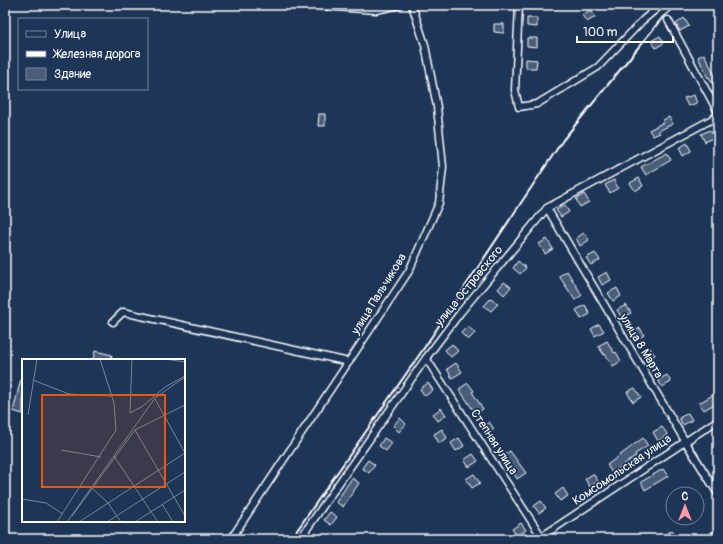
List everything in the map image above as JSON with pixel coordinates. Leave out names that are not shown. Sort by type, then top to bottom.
[{"type":"street","points":[[309,5],[376,10],[400,5]]},
{"type":"street","name":"улица Пальчикова","points":[[231,539],[409,271],[439,203],[443,167],[437,107],[425,45],[412,5]]},
{"type":"street","points":[[519,5],[514,90],[519,107],[537,104],[598,67],[643,20],[661,5]]},
{"type":"street","points":[[668,20],[718,112]]},
{"type":"street","name":"улица Островского","points":[[300,539],[426,358],[460,313],[547,208],[718,116]]},
{"type":"street","name":"улица 8 Марта","points":[[547,208],[718,494]]},
{"type":"street","points":[[113,322],[123,312],[349,362]]},
{"type":"street","name":"Степная улица","points":[[426,358],[541,538]]},
{"type":"street","name":"Комсомольская улица","points":[[541,538],[718,420]]},
{"type":"street","points":[[708,539],[718,533]]},
{"type":"building","points":[[591,10],[595,17],[587,22],[582,15]]},
{"type":"building","points":[[527,18],[537,18],[537,27],[527,26]]},
{"type":"building","points":[[684,18],[689,26],[680,31],[676,24]]},
{"type":"building","points":[[494,24],[504,24],[504,33],[494,32]]},
{"type":"building","points":[[660,36],[664,43],[656,48],[651,41]]},
{"type":"building","points":[[527,38],[537,38],[537,47],[527,46]]},
{"type":"building","points":[[704,54],[718,81],[718,94],[698,57]]},
{"type":"building","points":[[526,59],[537,60],[536,68],[526,68]]},
{"type":"building","points":[[694,95],[697,103],[688,106],[684,98]]},
{"type":"building","points":[[319,114],[325,114],[325,126],[318,126]]},
{"type":"building","points":[[669,117],[673,124],[658,131],[660,133],[653,136],[649,130],[664,122],[663,120]]},
{"type":"building","points":[[710,130],[714,137],[705,142],[701,134]]},
{"type":"building","points":[[687,143],[691,151],[683,156],[679,148]]},
{"type":"building","points":[[667,153],[671,160],[646,175],[641,167]]},
{"type":"building","points":[[639,178],[643,186],[635,191],[630,183]]},
{"type":"building","points":[[614,180],[618,188],[610,193],[605,185]]},
{"type":"building","points":[[584,194],[589,202],[580,207],[576,199]]},
{"type":"building","points":[[565,205],[569,212],[561,217],[556,210]]},
{"type":"building","points":[[584,233],[589,240],[580,246],[576,238]]},
{"type":"building","points":[[547,239],[553,249],[545,254],[539,244]]},
{"type":"building","points":[[595,253],[600,260],[591,265],[586,258]]},
{"type":"building","points":[[518,261],[526,268],[520,274],[513,268]]},
{"type":"building","points":[[567,271],[582,295],[575,300],[559,276]]},
{"type":"building","points":[[607,272],[611,280],[602,285],[598,277]]},
{"type":"building","points":[[504,282],[511,287],[504,295],[498,289]]},
{"type":"building","points":[[617,288],[621,296],[613,301],[608,293]]},
{"type":"building","points":[[491,298],[498,304],[491,311],[484,306]]},
{"type":"building","points":[[585,305],[590,314],[581,319],[576,310]]},
{"type":"building","points":[[626,305],[631,313],[622,318],[617,310]]},
{"type":"building","points":[[599,324],[604,331],[595,336],[591,329]]},
{"type":"building","points":[[468,326],[475,333],[468,340],[461,333]]},
{"type":"building","points":[[640,328],[644,335],[636,340],[631,333]]},
{"type":"building","points":[[607,341],[621,361],[613,366],[598,346]]},
{"type":"building","points":[[452,344],[458,351],[451,357],[445,350]]},
{"type":"building","points":[[650,348],[655,355],[646,360],[642,353]]},
{"type":"building","points":[[95,351],[112,355],[111,359],[93,359]]},
{"type":"building","points":[[456,363],[462,372],[452,378],[447,369]]},
{"type":"building","points":[[667,375],[671,382],[662,387],[658,380]]},
{"type":"building","points":[[21,379],[22,379],[22,414],[13,411]]},
{"type":"building","points":[[428,383],[433,390],[425,396],[420,389]]},
{"type":"building","points":[[468,383],[483,409],[476,414],[459,389]]},
{"type":"building","points":[[635,388],[641,397],[633,402],[627,392]]},
{"type":"building","points":[[718,392],[718,402],[704,410],[699,403]]},
{"type":"building","points":[[441,408],[446,415],[438,421],[433,414]]},
{"type":"building","points":[[688,413],[692,420],[683,425],[679,418]]},
{"type":"building","points":[[400,418],[406,424],[399,432],[393,426]]},
{"type":"building","points":[[489,422],[494,429],[486,435],[481,427]]},
{"type":"building","points":[[662,427],[668,435],[658,441],[653,432]]},
{"type":"building","points":[[442,429],[447,438],[439,443],[434,434]]},
{"type":"building","points":[[384,438],[392,443],[386,451],[379,446]]},
{"type":"building","points":[[459,438],[464,446],[456,451],[451,443]]},
{"type":"building","points":[[643,438],[648,446],[635,454],[636,456],[612,473],[607,465]]},
{"type":"building","points":[[510,451],[526,473],[517,479],[504,455]]},
{"type":"building","points":[[473,454],[478,461],[469,467],[464,460]]},
{"type":"building","points":[[368,460],[375,465],[369,473],[362,468]]},
{"type":"building","points":[[663,469],[668,476],[645,490],[641,482]]},
{"type":"building","points":[[474,474],[480,483],[472,488],[466,479]]},
{"type":"building","points":[[593,474],[598,481],[590,487],[585,479]]},
{"type":"building","points":[[352,478],[359,483],[343,507],[336,502]]},
{"type":"building","points":[[563,488],[568,496],[560,501],[555,494]]},
{"type":"building","points":[[541,501],[546,508],[539,513],[534,506]]},
{"type":"building","points":[[330,512],[337,517],[331,525],[324,520]]},
{"type":"building","points":[[521,523],[526,530],[517,536],[512,529]]},
{"type":"building","points":[[672,530],[677,537],[674,539],[658,539]]},
{"type":"railway","points":[[291,539],[422,351],[563,140],[663,17],[678,5]]}]
